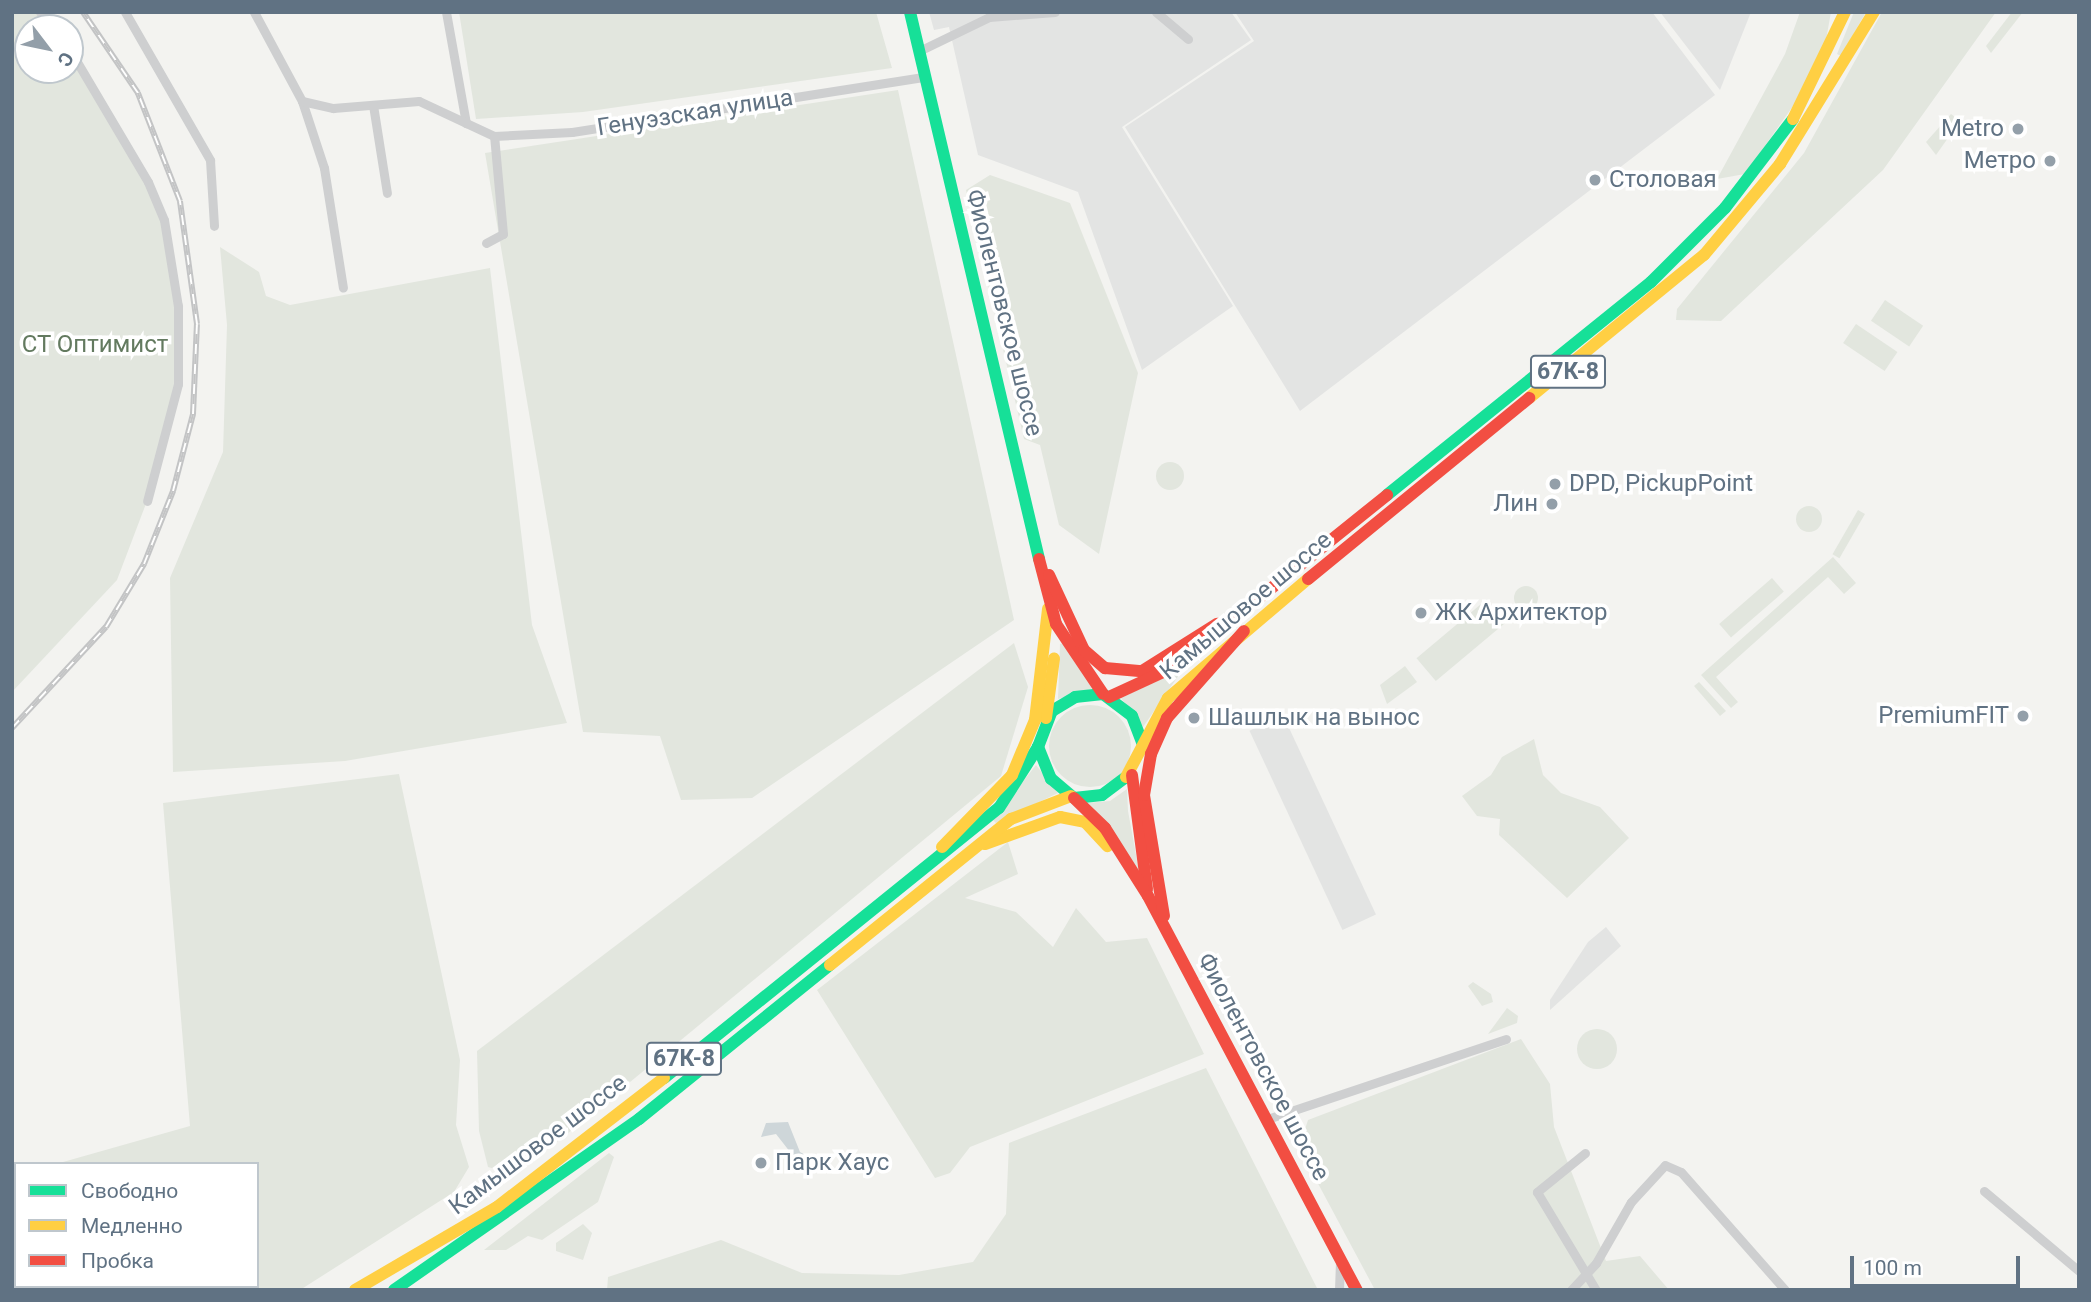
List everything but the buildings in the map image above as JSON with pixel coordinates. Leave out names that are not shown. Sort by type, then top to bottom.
[{"type":"main road","name":"Фиолентовское шоссе","points":[[910,12],[1049,602],[1056,624],[1106,696]]},
{"type":"main road","name":"Камышовое шоссе","points":[[1046,718],[1075,697],[1106,696],[1172,668],[1651,282],[1725,208],[1794,119],[1846,12]]},
{"type":"main road","name":"Камышовое шоссе","points":[[1143,744],[1168,698],[1244,631],[1704,255],[1780,164],[1874,12]]},
{"type":"main road","points":[[1039,557],[1084,650],[1105,668],[1126,673],[1159,663],[1251,606]]},
{"type":"main road","points":[[933,861],[1012,775],[1035,720],[1049,602]]},
{"type":"main road","name":"Фиолентовское шоссе","points":[[1046,718],[1056,624]]},
{"type":"main road","points":[[1167,930],[1144,795],[1151,754],[1167,718],[1244,631]]},
{"type":"main road","points":[[1106,696],[1132,716],[1143,744]]},
{"type":"main road","name":"67К-8","points":[[1038,747],[1046,718]]},
{"type":"main road","name":"67К-8","points":[[978,846],[1011,819],[1073,797],[1102,795],[1132,775],[1143,744]]},
{"type":"main road","name":"Камышовое шоссе","points":[[355,1290],[518,1192],[999,808],[1038,747]]},
{"type":"main road","points":[[1038,747],[1051,779],[1073,797]]},
{"type":"main road","name":"Фиолентовское шоссе","points":[[1132,775],[1148,897]]},
{"type":"main road","name":"Фиолентовское шоссе","points":[[1073,797],[1105,828],[1148,897],[1357,1290]]},
{"type":"main road","points":[[978,846],[1023,826],[1072,817],[1101,836],[1138,880]]},
{"type":"main road","name":"Камышовое шоссе","points":[[394,1290],[501,1222],[639,1119],[978,846]]},
{"type":"street","points":[[125,12],[209,160],[214,226]]},
{"type":"street","points":[[254,12],[302,101],[324,168],[343,288]]},
{"type":"street","points":[[446,12],[466,123]]},
{"type":"street","points":[[919,51],[988,15],[1055,12]]},
{"type":"street","points":[[1156,12],[1188,40]]},
{"type":"street","points":[[84,74],[148,182],[164,220],[178,306],[178,384],[147,501]]},
{"type":"street","name":"Генуэзская улица","points":[[302,101],[333,108],[419,101],[494,136],[572,131],[925,77]]},
{"type":"street","points":[[373,105],[387,193]]},
{"type":"street","points":[[486,243],[503,234],[494,136]]},
{"type":"street","points":[[1267,1119],[1506,1039]]},
{"type":"street","points":[[1584,1153],[1537,1192],[1596,1290]]},
{"type":"street","points":[[1571,1290],[1631,1202],[1665,1165],[1681,1172],[1785,1290]]},
{"type":"street","points":[[1984,1191],[2079,1271]]},
{"type":"street","name":"Фиолентовское шоссе","points":[[1339,1290],[1340,1258]]},
{"type":"shaded area","points":[[929,12],[1231,12],[1251,40],[1122,127],[1233,306],[1142,370],[1078,192],[978,155],[949,27],[934,30]]},
{"type":"shaded area","points":[[1235,12],[1652,12],[1715,95],[1300,411],[1125,127],[1254,41]]},
{"type":"shaded area","points":[[1660,12],[1751,12],[1720,90]]},
{"type":"shaded area","points":[[1283,715],[1376,914],[1342,930],[1249,731]]},
{"type":"shaded area","points":[[1606,927],[1621,946],[1550,1010],[1550,1000],[1588,942]]},
{"type":"shaded area","points":[[788,1122],[800,1152],[809,1157],[803,1167],[793,1167],[794,1157],[776,1134],[761,1137],[766,1123]]},
{"type":"green space","name":"СТ Оптимист","points":[[12,12],[38,12],[40,14],[14,14],[14,84],[84,84],[84,77],[137,163],[164,220],[178,306],[178,384],[147,501],[117,580],[12,692]]},
{"type":"green space","points":[[459,12],[876,12],[892,68],[583,112],[476,119]]},
{"type":"green space","points":[[1800,12],[1831,12],[1826,40],[1798,99],[1745,174],[1717,179],[1785,54]]},
{"type":"green space","points":[[1854,12],[1866,12],[1841,56],[1837,54]]},
{"type":"green space","points":[[1882,12],[1996,12],[1883,170],[1721,321],[1676,320],[1677,309],[1804,153]]},
{"type":"green space","points":[[2012,12],[2023,12],[1991,53],[1986,46]]},
{"type":"green space","points":[[898,90],[1014,620],[752,798],[681,800],[660,736],[583,732],[485,153]]},
{"type":"green space","points":[[1951,114],[1960,121],[1936,155],[1926,142]]},
{"type":"green space","points":[[990,175],[1070,203],[1138,373],[1099,554],[1059,525],[1040,445],[1024,439],[966,190]]},
{"type":"green space","points":[[220,247],[259,272],[266,296],[290,305],[490,268],[532,625],[567,723],[345,761],[173,772],[170,578],[223,452],[227,325]]},
{"type":"green space","points":[[1885,300],[1923,326],[1909,346],[1871,321]]},
{"type":"green space","points":[[1856,324],[1897,352],[1885,371],[1843,343]]},
{"type":"green space","points":[[1170,462],[1180,466],[1184,476],[1180,486],[1170,490],[1160,486],[1156,476],[1160,466]]},
{"type":"green space","points":[[1809,506],[1818,510],[1822,519],[1818,528],[1809,532],[1800,528],[1796,519],[1800,510]]},
{"type":"green space","points":[[1858,510],[1865,514],[1839,558],[1832,554]]},
{"type":"green space","points":[[1833,557],[1856,583],[1844,594],[1828,577],[1716,677],[1738,702],[1731,708],[1701,675]]},
{"type":"green space","points":[[1772,578],[1784,592],[1731,638],[1719,624]]},
{"type":"green space","points":[[1526,586],[1534,590],[1538,598],[1534,606],[1526,610],[1518,606],[1514,598],[1518,590]]},
{"type":"green space","points":[[1487,599],[1506,622],[1436,681],[1417,658]]},
{"type":"green space","points":[[1014,643],[1028,687],[1001,776],[561,1139],[509,1173],[488,1167],[479,1131],[477,1051]]},
{"type":"green space","points":[[1064,643],[1094,688],[1058,699],[1060,644]]},
{"type":"green space","points":[[1405,666],[1417,682],[1387,704],[1380,685]]},
{"type":"green space","points":[[1176,672],[1179,675],[1143,727],[1121,698]]},
{"type":"green space","points":[[1699,682],[1726,711],[1720,716],[1694,686]]},
{"type":"green space","points":[[1090,705],[1106,708],[1119,717],[1128,730],[1131,746],[1128,762],[1119,775],[1106,784],[1090,787],[1074,784],[1061,775],[1052,762],[1049,746],[1052,730],[1061,717],[1074,708]]},
{"type":"green space","points":[[1534,739],[1543,775],[1561,793],[1600,807],[1629,838],[1567,898],[1499,835],[1500,819],[1477,816],[1462,796],[1491,775],[1502,757]]},
{"type":"green space","points":[[1036,765],[1058,793],[996,823],[993,820]]},
{"type":"green space","points":[[399,774],[460,1060],[456,1125],[469,1167],[454,1192],[300,1290],[12,1290],[12,1273],[14,1288],[259,1288],[259,1162],[63,1162],[190,1126],[163,803]]},
{"type":"green space","points":[[1127,789],[1128,811],[1139,871],[1085,803],[1110,801]]},
{"type":"green space","points":[[1008,842],[1018,874],[965,898],[1016,912],[1053,947],[1076,908],[1106,942],[1147,938],[1204,1054],[970,1147],[950,1173],[935,1178],[817,990]]},
{"type":"green space","points":[[1473,982],[1491,994],[1493,1002],[1482,1006],[1468,986]]},
{"type":"green space","points":[[1507,1008],[1518,1016],[1517,1023],[1488,1034]]},
{"type":"green space","points":[[1597,1029],[1605,1030],[1611,1035],[1616,1041],[1616,1057],[1611,1063],[1605,1068],[1597,1069],[1589,1068],[1583,1063],[1578,1057],[1577,1049],[1578,1041],[1583,1035],[1589,1030]]},
{"type":"green space","points":[[1521,1039],[1550,1084],[1554,1127],[1606,1261],[1640,1256],[1669,1290],[1375,1290],[1299,1148],[1308,1120]]},
{"type":"green space","points":[[1206,1068],[1318,1290],[607,1290],[608,1277],[721,1240],[802,1273],[899,1275],[973,1262],[1006,1214],[1009,1143]]},
{"type":"green space","points":[[609,1153],[614,1157],[598,1202],[542,1240],[528,1236],[506,1250],[484,1250]]},
{"type":"green space","points":[[583,1224],[592,1233],[583,1260],[556,1251],[556,1243]]},
{"type":"railway","points":[[12,728],[106,627],[144,564],[173,491],[193,414],[197,324],[180,201],[138,93],[83,12]]},
{"type":"traffic: fast","points":[[910,12],[1039,559]]},
{"type":"traffic: fast","points":[[1387,495],[1651,282],[1725,208],[1793,119]]},
{"type":"traffic: fast","points":[[1126,777],[1102,795],[1074,798],[1051,779],[1038,747],[1052,711],[1075,697],[1103,694],[1132,716],[1143,744]]},
{"type":"traffic: fast","points":[[664,1078],[999,808],[1038,747]]},
{"type":"traffic: fast","points":[[394,1290],[639,1119],[830,965]]},
{"type":"traffic: slow","points":[[1793,119],[1845,12]]},
{"type":"traffic: slow","points":[[1529,398],[1704,255],[1780,164],[1874,12]]},
{"type":"traffic: slow","points":[[1126,777],[1168,698],[1308,579]]},
{"type":"traffic: slow","points":[[942,847],[1012,775],[1035,720],[1048,609]]},
{"type":"traffic: slow","points":[[1046,718],[1054,659]]},
{"type":"traffic: slow","points":[[830,965],[1011,819],[1071,796]]},
{"type":"traffic: slow","points":[[985,844],[1060,817],[1085,822],[1107,846]]},
{"type":"traffic: slow","points":[[355,1290],[497,1207],[664,1078]]},
{"type":"traffic: jam","points":[[1308,579],[1529,398]]},
{"type":"traffic: jam","points":[[1109,697],[1172,668],[1387,495]]},
{"type":"traffic: jam","points":[[1039,559],[1056,624],[1103,694]]},
{"type":"traffic: jam","points":[[1049,575],[1084,650],[1105,668],[1142,671],[1217,624]]},
{"type":"traffic: jam","points":[[1164,916],[1144,795],[1151,754],[1167,718],[1244,631]]},
{"type":"traffic: jam","points":[[1132,775],[1147,889]]},
{"type":"traffic: jam","points":[[1074,798],[1105,828],[1148,896],[1357,1290]]},
{"type":"place","name":"Metro","points":[[2018,129]]},
{"type":"place","name":"Метро","points":[[2050,161]]},
{"type":"place","name":"Столовая","points":[[1595,180]]},
{"type":"place","name":"DPD, PickupPoint","points":[[1555,484]]},
{"type":"place","name":"Лин","points":[[1552,504]]},
{"type":"place","name":"ЖК Архитектор","points":[[1421,613]]},
{"type":"place","name":"PremiumFIT","points":[[2023,716]]},
{"type":"place","name":"Шашлык на вынос","points":[[1194,718]]},
{"type":"place","name":"Парк Хаус","points":[[761,1163]]}]
